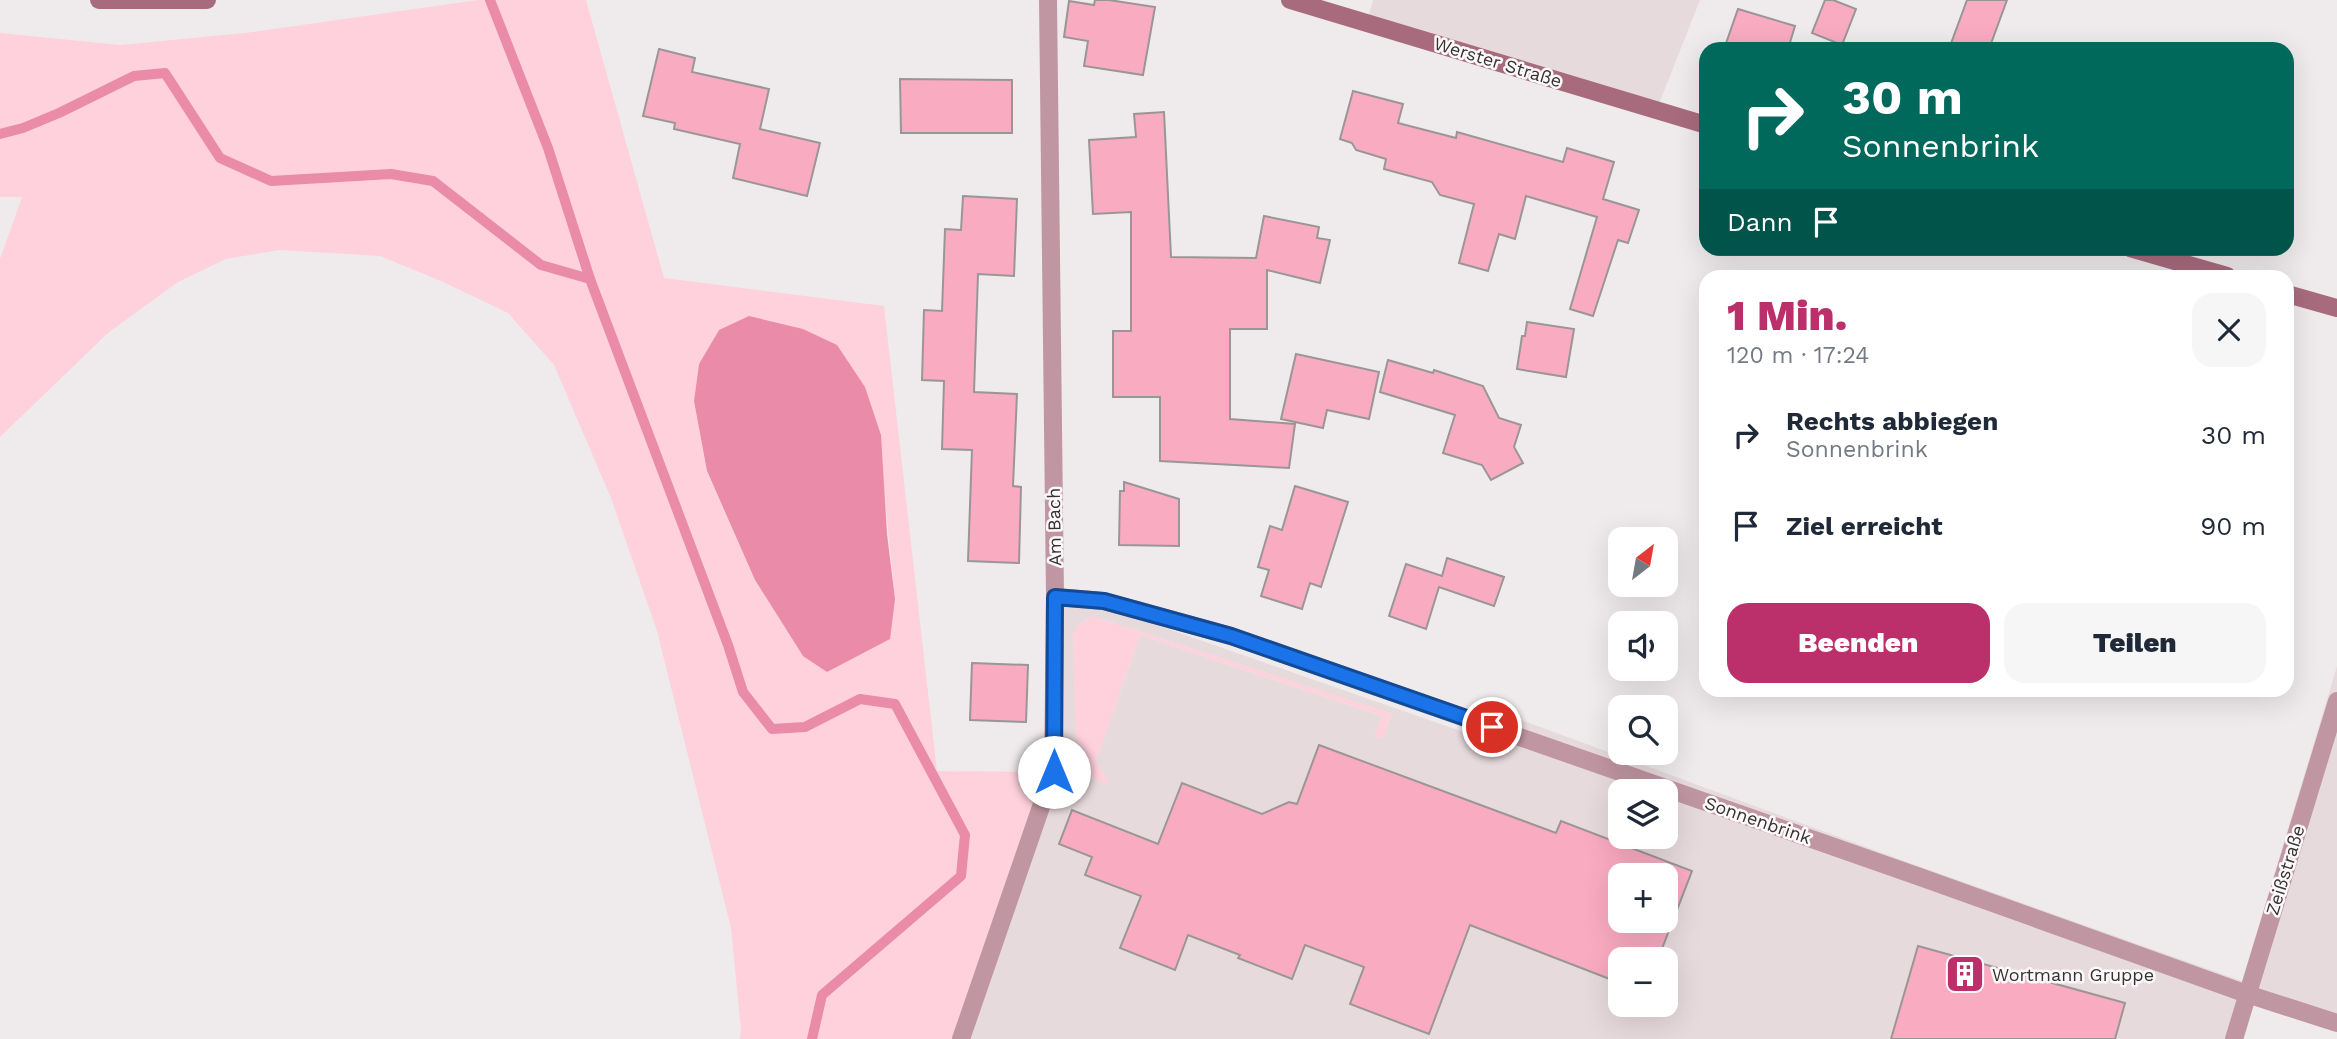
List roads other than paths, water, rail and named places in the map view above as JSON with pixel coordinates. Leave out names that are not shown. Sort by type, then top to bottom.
[{"type":"main road","points":[[99,0],[207,0]]},
{"type":"main road","name":"Werster Straße","points":[[1290,0],[1699,123]]},
{"type":"main road","points":[[2158,256],[2206,270]]},
{"type":"main road","points":[[2294,296],[2337,308]]},
{"type":"street","name":"Am Bach","points":[[961,1039],[1054,772],[1055,597],[1048,0]]},
{"type":"street","name":"Sonnenbrink","points":[[1055,597],[1104,601],[1231,636],[2247,994],[2337,1023]]},
{"type":"street","name":"Zeißstraße","points":[[2234,1039],[2337,701]]},
{"type":"waterway","points":[[490,0],[548,148],[590,279]]},
{"type":"waterway","points":[[0,134],[59,113],[134,76],[165,73],[220,158],[271,181],[391,174],[433,181],[541,265],[590,279],[728,645],[743,692],[772,729],[805,727],[860,699],[895,704],[965,835],[961,876],[822,995],[812,1039]]},
{"type":"place","name":"Wortmann Gruppe","points":[[1965,974]]}]
